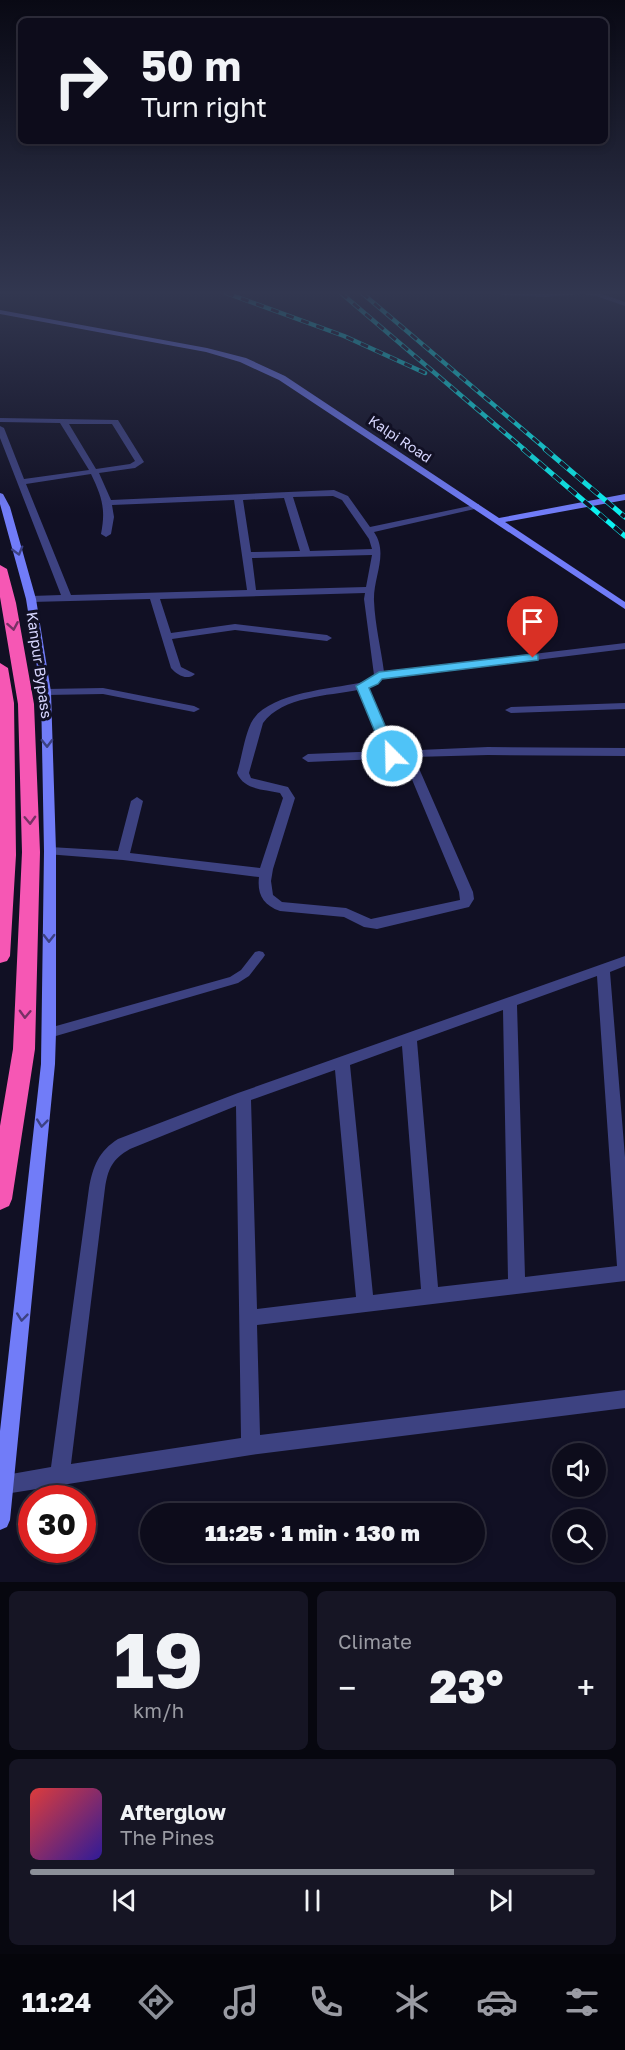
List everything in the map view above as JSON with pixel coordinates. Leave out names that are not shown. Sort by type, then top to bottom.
[{"type":"highway","name":"Kanpur Bypass","points":[[0,569],[9,603],[26,704],[31,852],[24,1049],[0,1199]]},
{"type":"highway","points":[[0,668],[6,703],[6,855],[0,956]]},
{"type":"main road","name":"Kalpi Road","points":[[258,367],[282,378],[625,606]]},
{"type":"main road","points":[[0,496],[6,507],[31,598],[46,692],[50,852],[48,1064],[0,1520]]},
{"type":"main road","points":[[498,521],[625,498]]},
{"type":"street","points":[[0,420],[116,422],[140,462],[93,472],[21,482]]},
{"type":"street","points":[[63,421],[93,472],[107,503],[110,516],[106,534]]},
{"type":"street","points":[[0,428],[67,598]]},
{"type":"street","points":[[107,503],[287,494],[341,494],[369,530],[377,552],[369,608],[379,675]]},
{"type":"street","points":[[287,494],[306,554]]},
{"type":"street","points":[[238,496],[252,594]]},
{"type":"street","points":[[369,530],[476,506]]},
{"type":"street","points":[[246,555],[377,552]]},
{"type":"street","points":[[31,598],[370,590]]},
{"type":"street","points":[[154,596],[176,668],[190,674]]},
{"type":"street","points":[[166,637],[235,627],[327,638]]},
{"type":"street","points":[[408,756],[466,892],[467,898],[464,904],[386,923],[369,924],[346,913],[280,906],[272,903],[267,898],[265,890],[266,873],[289,798],[284,790],[251,783],[244,777],[243,773],[260,715],[285,702],[362,686],[373,682],[379,675],[625,646]]},
{"type":"street","points":[[362,686],[392,756]]},
{"type":"street","points":[[46,692],[94,690],[194,709]]},
{"type":"street","points":[[511,710],[625,706]]},
{"type":"street","points":[[308,758],[509,751],[625,752]]},
{"type":"street","points":[[123,856],[137,801]]},
{"type":"street","points":[[50,852],[123,856],[266,873]]},
{"type":"street","points":[[60,1475],[101,1164],[111,1151],[243,1097],[625,961]]},
{"type":"street","points":[[603,968],[625,1264]]},
{"type":"street","points":[[510,1001],[518,1286]]},
{"type":"street","points":[[409,1037],[430,1296]]},
{"type":"street","points":[[342,1061],[364,1304]]},
{"type":"street","points":[[243,1097],[251,1446]]},
{"type":"street","points":[[248,1318],[625,1273]]},
{"type":"street","points":[[5,1484],[251,1446],[625,1399]]},
{"type":"lane","points":[[49,1037],[234,980],[245,973],[259,955]]},
{"type":"railway","points":[[411,367],[425,373]]},
{"type":"railway","points":[[428,367],[525,450]]},
{"type":"railway","points":[[449,367],[547,450]]},
{"type":"railway","points":[[523,449],[625,536]]},
{"type":"railway","points":[[545,449],[625,517]]},
{"type":"route","points":[[392,756],[362,686],[373,682],[379,675],[533,658]]}]
